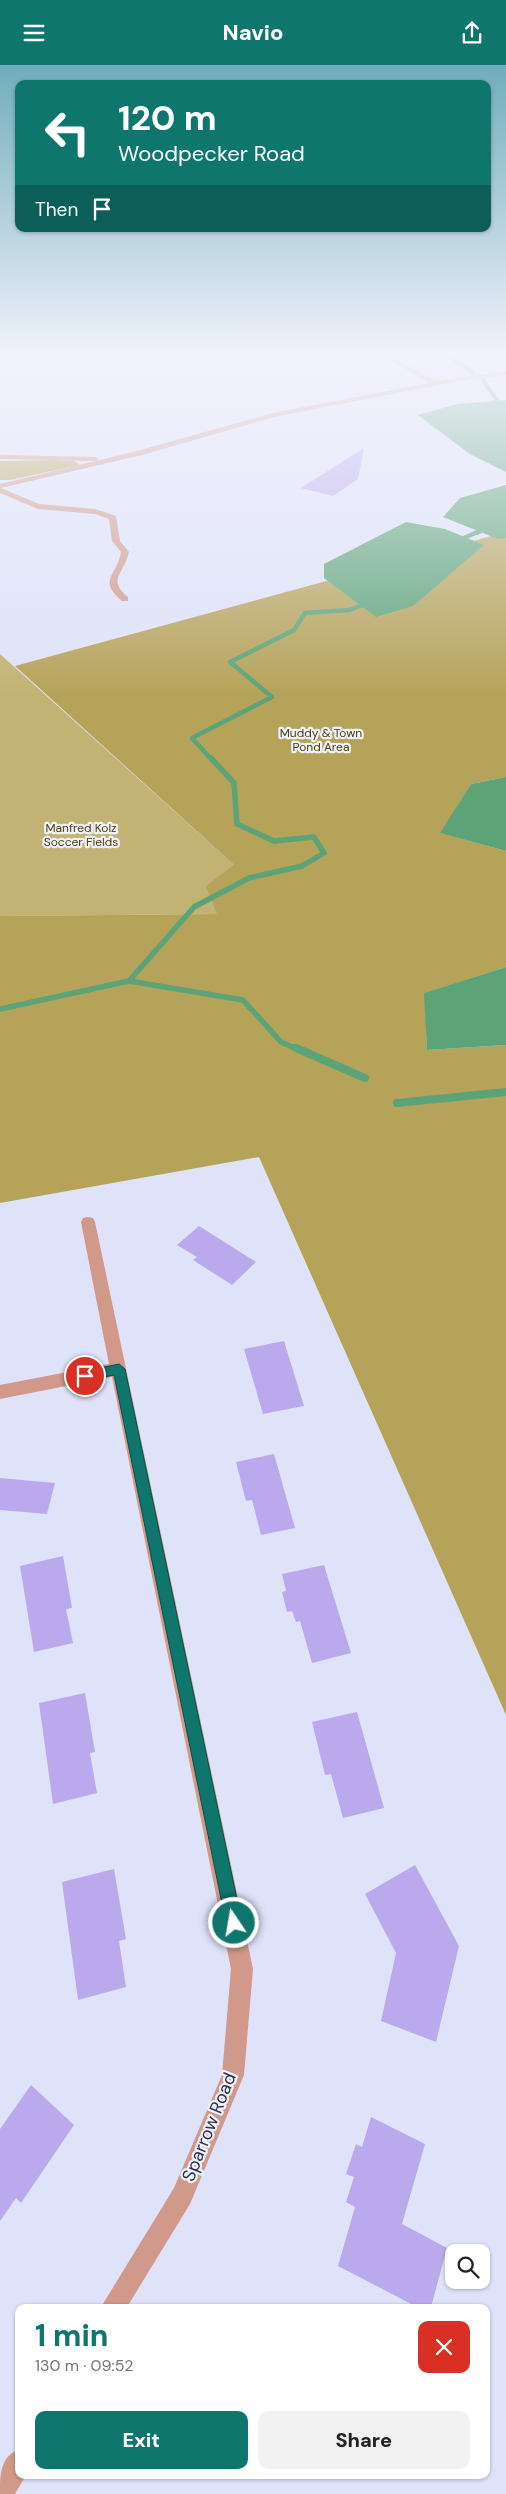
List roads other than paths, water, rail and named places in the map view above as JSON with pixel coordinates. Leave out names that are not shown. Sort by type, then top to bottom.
[{"type":"street","points":[[0,488],[83,467]]},
{"type":"street","points":[[0,488],[28,504],[62,510],[105,512],[113,518],[116,541],[126,552],[125,562],[112,580],[111,585],[114,591],[125,599]]},
{"type":"street","name":"Sparrow Road","points":[[88,1222],[242,1969],[233,2075],[182,2196],[115,2304]]},
{"type":"street","points":[[0,1393],[119,1369]]},
{"type":"street","points":[[0,2493],[15,2469]]},
{"type":"waterway","points":[[477,533],[506,520]]},
{"type":"waterway","points":[[457,541],[480,531]]},
{"type":"waterway","points":[[212,760],[192,738],[272,697],[230,662],[294,630],[305,613],[349,610],[371,602]]},
{"type":"waterway","points":[[129,981],[194,907],[249,878],[302,866],[324,853],[314,837],[274,841],[237,824],[234,783],[211,758]]},
{"type":"waterway","points":[[0,1009],[129,981]]},
{"type":"waterway","points":[[129,981],[243,1000],[281,1042],[299,1050]]},
{"type":"waterway","points":[[296,1048],[365,1078]]},
{"type":"waterway","points":[[397,1103],[506,1092]]},
{"type":"park label","name":"Muddy & Town Pond Area","points":[[321,740]]},
{"type":"park label","name":"Manfred Kolz Soccer Fields","points":[[81,835]]}]
